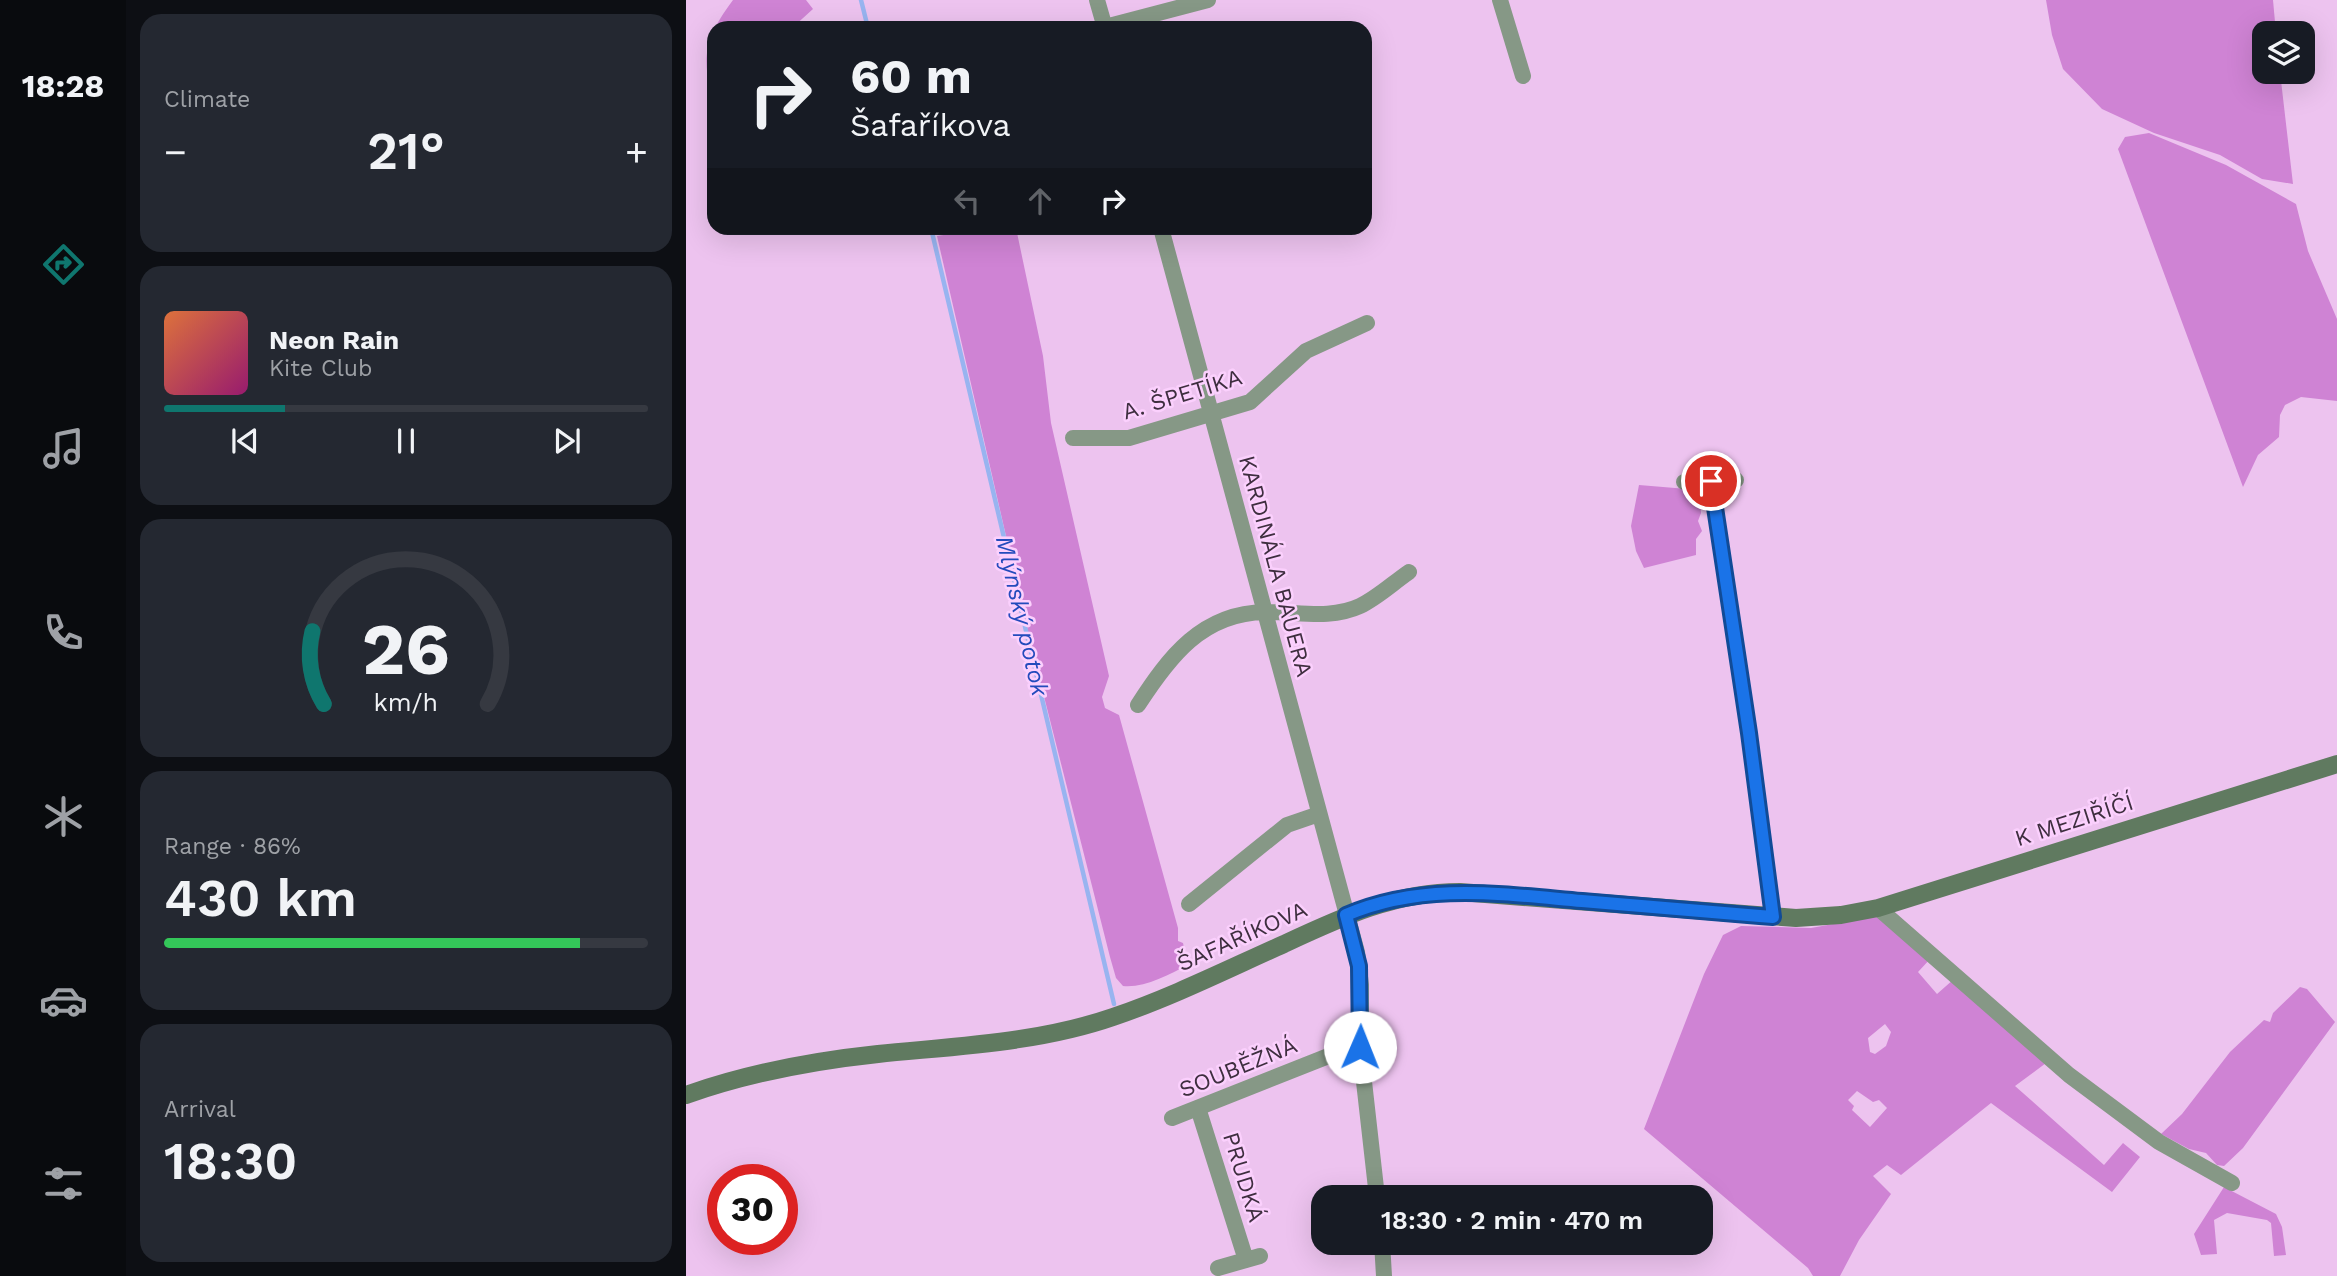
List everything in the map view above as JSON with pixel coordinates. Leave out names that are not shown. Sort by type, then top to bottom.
[{"type":"street","points":[[1097,0],[1103,21]]},
{"type":"street","points":[[1131,21],[1208,0]]},
{"type":"street","points":[[1500,0],[1523,76]]},
{"type":"street","name":"KARDINÁLA BAUERA","points":[[1163,235],[1359,966],[1360,1047],[1376,1185]]},
{"type":"street","name":"A. ŠPETÍKA","points":[[1073,438],[1129,438],[1250,402],[1306,351],[1367,323]]},
{"type":"street","points":[[1684,482],[1736,480]]},
{"type":"street","points":[[1711,481],[1749,733],[1773,917]]},
{"type":"street","points":[[1138,705],[1163,666],[1190,637],[1227,619],[1264,612],[1315,615],[1360,607],[1409,572]]},
{"type":"street","name":"K MEZIŘÍČÍ","points":[[1825,917],[1878,908],[2337,764]]},
{"type":"street","points":[[1189,904],[1287,825],[1319,814]]},
{"type":"street","name":"ŠAFAŘÍKOVA","points":[[686,1095],[737,1079],[806,1064],[1016,1039],[1077,1028],[1164,997],[1346,915],[1407,895],[1460,892],[1773,917],[1825,917]]},
{"type":"street","points":[[1878,908],[2069,1075],[2158,1142],[2232,1183]]},
{"type":"street","name":"SOUBĚŽNÁ","points":[[1172,1118],[1331,1055],[1360,1047]]},
{"type":"street","name":"PRUDKÁ","points":[[1198,1108],[1253,1258],[1218,1268]]},
{"type":"street","points":[[1383,1255],[1384,1276]]},
{"type":"shaded area","points":[[733,0],[806,0],[813,9],[800,21],[719,21]]},
{"type":"shaded area","points":[[2046,0],[2273,0],[2275,21],[2252,21],[2252,84],[2281,84],[2293,184],[2262,179],[2220,155],[2154,133],[2102,109],[2063,69],[2052,35]]},
{"type":"shaded area","points":[[2149,133],[2226,165],[2296,204],[2308,251],[2337,319],[2337,401],[2301,397],[2285,405],[2280,415],[2279,437],[2258,455],[2243,487],[2118,149],[2125,137]]},
{"type":"shaded area","points":[[1017,235],[1043,356],[1051,423],[1109,676],[1102,697],[1105,708],[1119,715],[1178,928],[1178,941],[1183,943],[1188,965],[1140,985],[1123,986],[1116,978],[1110,957],[1032,649],[937,236]]},
{"type":"shaded area","points":[[1639,485],[1699,490],[1701,513],[1698,521],[1702,531],[1696,539],[1696,555],[1644,568],[1636,551],[1631,526]]},
{"type":"shaded area","points":[[1883,915],[1931,958],[1918,972],[1937,994],[1954,979],[2046,1063],[2015,1086],[2104,1165],[2123,1143],[2140,1157],[2112,1192],[1991,1103],[1901,1175],[1887,1165],[1873,1176],[1891,1194],[1859,1240],[1840,1276],[1813,1276],[1808,1268],[1713,1185],[1644,1129],[1704,974],[1723,935],[1741,926],[1811,928]],"holes":[[[1885,1024],[1891,1032],[1886,1046],[1875,1054],[1870,1052],[1868,1038]],[[1857,1091],[1873,1102],[1879,1100],[1887,1108],[1870,1127],[1852,1110],[1854,1106],[1848,1100]]]},
{"type":"shaded area","points":[[2300,987],[2307,989],[2335,1022],[2243,1148],[2224,1166],[2217,1165],[2206,1153],[2189,1149],[2161,1134],[2182,1114],[2230,1052],[2264,1020],[2270,1022],[2273,1013]]},
{"type":"shaded area","points":[[2224,1187],[2276,1214],[2282,1227],[2286,1255],[2274,1256],[2271,1223],[2267,1220],[2227,1213],[2214,1220],[2217,1254],[2201,1255],[2194,1234]]},
{"type":"waterway","name":"Mlýnský potok","points":[[861,0],[866,21]]},
{"type":"waterway","name":"Mlýnský potok","points":[[933,235],[1114,1004]]},
{"type":"route","points":[[1360,1047],[1359,966],[1346,915],[1371,905],[1407,895],[1460,892],[1773,917],[1759,827],[1749,733],[1711,481]]}]
